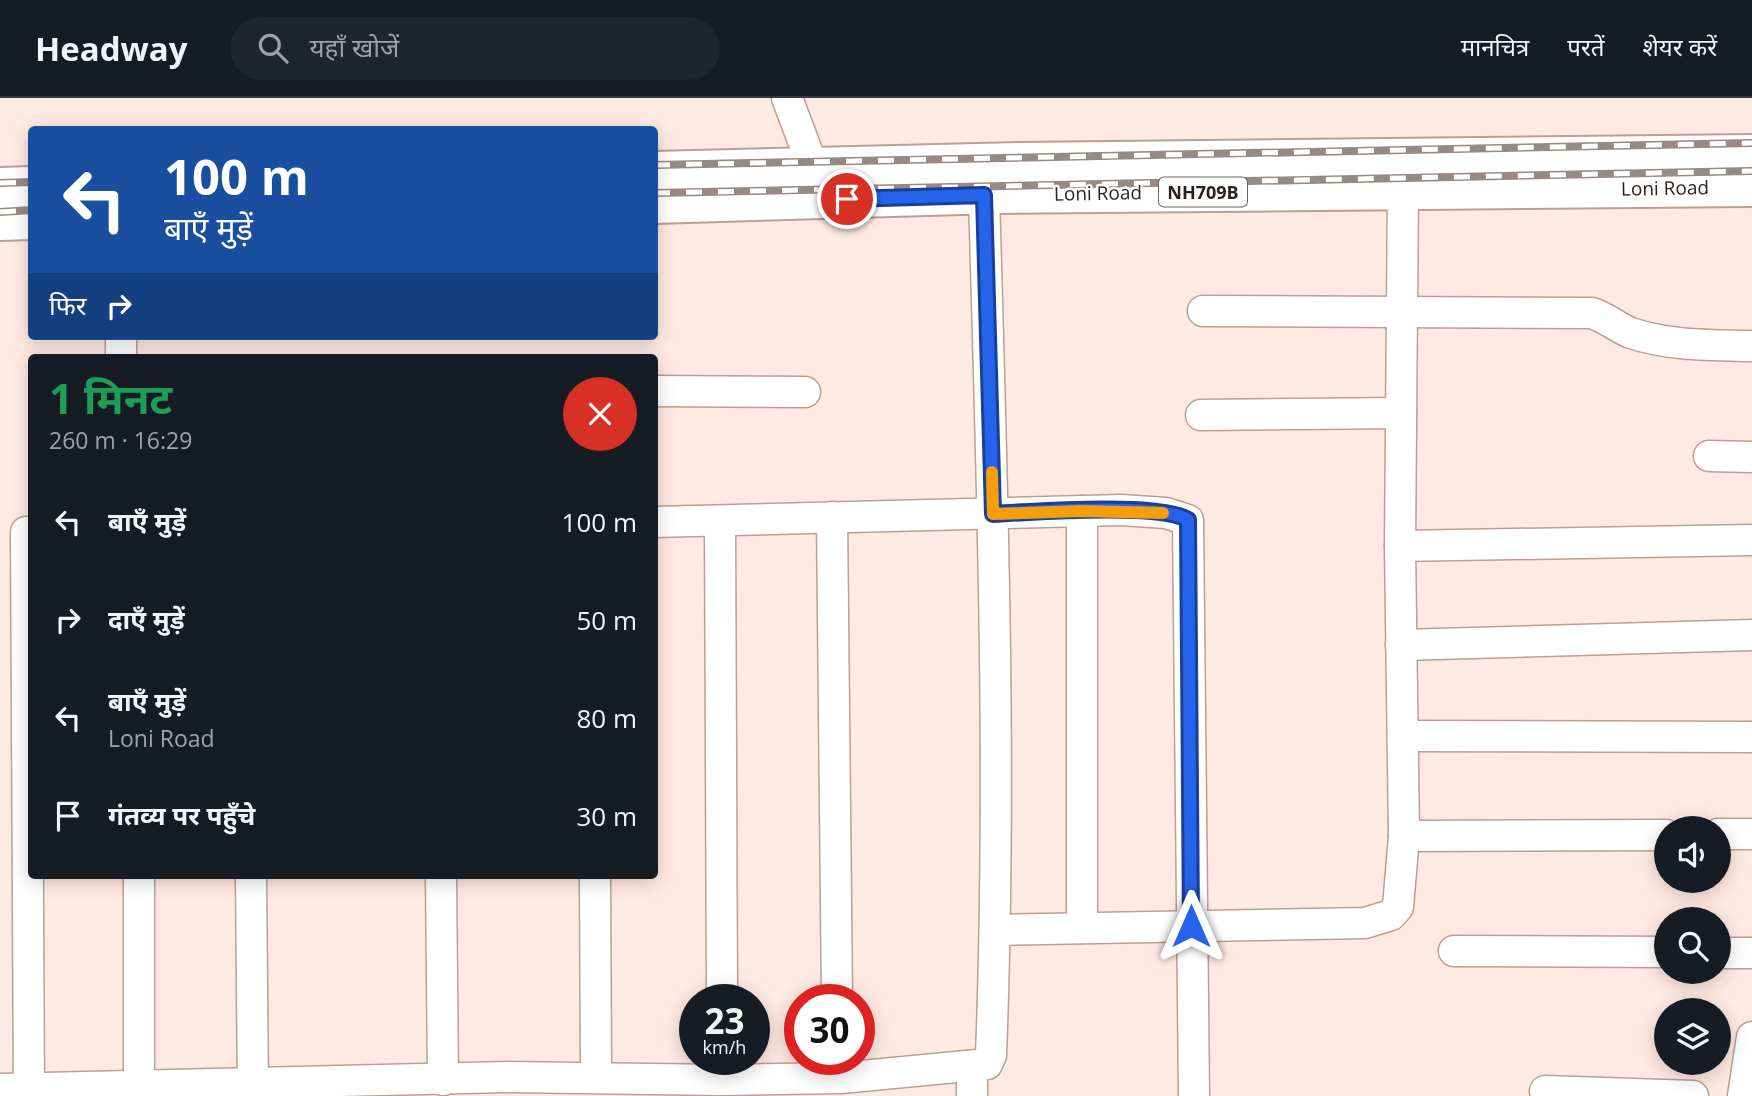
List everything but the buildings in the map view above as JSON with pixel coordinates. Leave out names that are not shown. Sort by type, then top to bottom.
[{"type":"highway","name":"Loni Road","points":[[658,171],[1752,154]]},
{"type":"highway","points":[[0,187],[28,186]]},
{"type":"highway","name":"Loni Road","points":[[658,204],[984,195],[1752,187]]},
{"type":"highway","points":[[0,221],[28,220]]},
{"type":"street","points":[[787,98],[813,167]]},
{"type":"street","points":[[996,930],[1381,920],[1398,907],[1404,836],[1400,546],[1403,190]]},
{"type":"street","points":[[0,1089],[394,1088],[443,1080],[507,1086],[722,1078],[785,1087],[840,1078],[972,1082],[991,1055],[996,930],[993,514],[984,195]]},
{"type":"street","points":[[1203,311],[1592,313],[1609,318],[1627,332],[1653,340],[1752,346]]},
{"type":"street","points":[[658,391],[805,392]]},
{"type":"street","points":[[1201,415],[1401,413]]},
{"type":"street","points":[[1709,456],[1752,457]]},
{"type":"street","points":[[1082,511],[1082,928]]},
{"type":"street","points":[[658,522],[1082,511],[1166,513],[1182,516],[1190,527],[1194,1096]]},
{"type":"street","points":[[832,517],[837,984]]},
{"type":"street","points":[[720,521],[722,984]]},
{"type":"street","points":[[19,532],[29,1091]]},
{"type":"street","points":[[1400,546],[1752,540]]},
{"type":"street","points":[[1401,645],[1752,635]]},
{"type":"street","points":[[1404,736],[1752,737]]},
{"type":"street","points":[[1731,834],[1752,834]]},
{"type":"street","points":[[1404,836],[1654,835]]},
{"type":"street","points":[[139,879],[139,1090]]},
{"type":"street","points":[[251,879],[253,1088]]},
{"type":"street","points":[[442,879],[443,1080]]},
{"type":"street","points":[[595,879],[613,1084]]},
{"type":"street","points":[[1454,951],[1654,952]]},
{"type":"street","points":[[1731,953],[1752,953]]},
{"type":"street","points":[[1743,1096],[1752,1037]]},
{"type":"street","points":[[1545,1091],[1693,1096]]},
{"type":"railway","points":[[658,165],[1752,143]]},
{"type":"railway","points":[[658,193],[1752,171]]},
{"type":"railway","points":[[0,183],[28,182]]},
{"type":"railway","points":[[0,212],[28,210]]},
{"type":"slow traffic","points":[[992,472],[993,514],[1121,510],[1163,513]]},
{"type":"route","points":[[847,199],[984,195],[993,514],[1121,510],[1166,513],[1188,520],[1191,926]]}]
